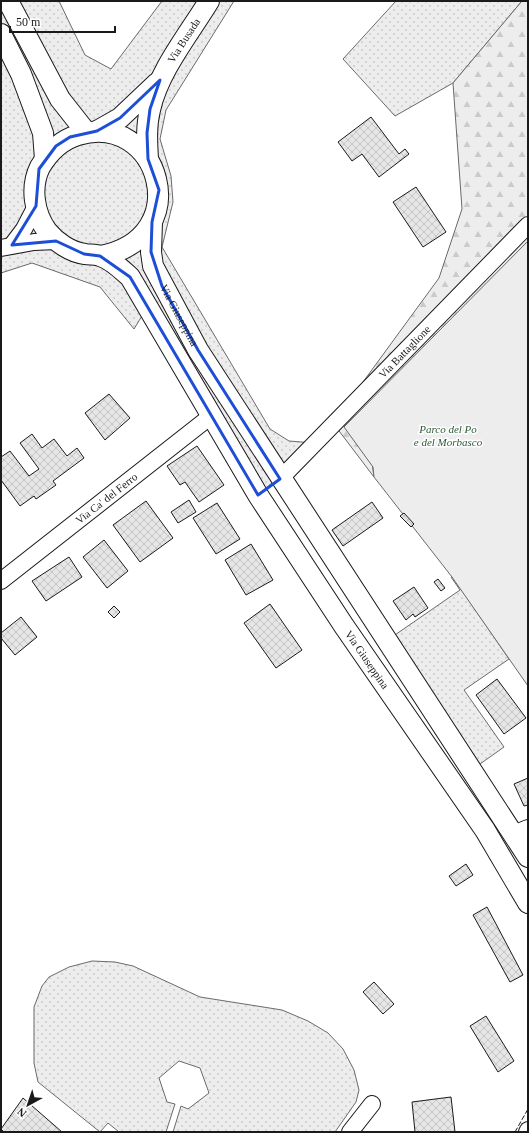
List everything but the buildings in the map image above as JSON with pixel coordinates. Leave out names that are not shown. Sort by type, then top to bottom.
[{"type":"main road","points":[[8,1],[60,99],[92,132]]},
{"type":"main road","name":"Via Busada","points":[[148,159],[147,134],[150,109],[160,80],[209,1]]},
{"type":"main road","points":[[1,34],[21,74],[43,133],[45,158]]},
{"type":"main road","name":"Via Busada","points":[[92,132],[120,118],[160,80]]},
{"type":"main road","points":[[92,132],[112,134],[126,139],[138,148],[148,159],[155,174],[159,190],[157,207],[152,222],[142,235],[130,246],[116,253],[100,256],[77,252],[56,241],[40,219],[36,206],[36,181],[45,158],[56,146],[70,137],[92,132]]},
{"type":"main road","name":"Via Giuseppina","points":[[152,222],[151,252],[153,266],[198,350],[280,479],[520,831],[528,857]]},
{"type":"main road","name":"Via Giuseppina","points":[[100,256],[130,276],[137,286],[211,416],[258,494],[344,626],[485,830],[528,903]]},
{"type":"main road","points":[[211,416],[230,401]]},
{"type":"main road","points":[[258,494],[280,479]]},
{"type":"street","points":[[6,247],[24,229],[36,206]]},
{"type":"street","name":"Via Battaglione","points":[[280,479],[528,225]]},
{"type":"street","points":[[6,247],[34,242],[56,241]]},
{"type":"street","name":"Via Ca' del Ferro","points":[[1,581],[211,416]]},
{"type":"street","points":[[350,1132],[372,1104]]},
{"type":"highlighted area","points":[[160,80],[150,109],[147,133],[148,159],[159,190],[152,222],[151,252],[162,286],[198,350],[280,479],[258,495],[130,277],[100,256],[84,254],[56,241],[12,245],[36,206],[39,169],[56,146],[70,137],[97,131],[120,118]]},
{"type":"green space","points":[[1,1],[59,1],[85,55],[111,69],[162,1],[234,1],[166,110],[160,139],[171,176],[173,202],[162,247],[270,429],[289,441],[314,443],[259,495],[148,306],[134,329],[100,287],[32,263],[1,273]]},
{"type":"green space","points":[[396,1],[522,1],[453,83],[395,116],[343,59]]},
{"type":"green space","points":[[522,1],[528,1],[528,291],[369,441],[374,477],[333,423],[439,278],[462,209],[453,83]]},
{"type":"green space","points":[[528,519],[461,589],[509,659],[464,690],[504,747],[480,764],[392,637],[460,590],[451,577]]},
{"type":"green space","points":[[92,961],[115,962],[133,966],[200,997],[282,1010],[308,1021],[328,1033],[343,1049],[354,1070],[359,1090],[356,1102],[335,1132],[173,1132],[181,1106],[188,1109],[209,1093],[200,1068],[179,1061],[159,1078],[167,1102],[175,1104],[166,1132],[119,1132],[108,1123],[100,1132],[38,1082],[34,1063],[34,1007],[42,986],[49,977],[69,967]]},
{"type":"shaded area","name":"Parco del Po e del Morbasco","points":[[528,241],[528,686],[452,577],[374,477],[373,467],[344,427]]},
{"type":"fence","points":[[515,1132],[528,1109]]}]
